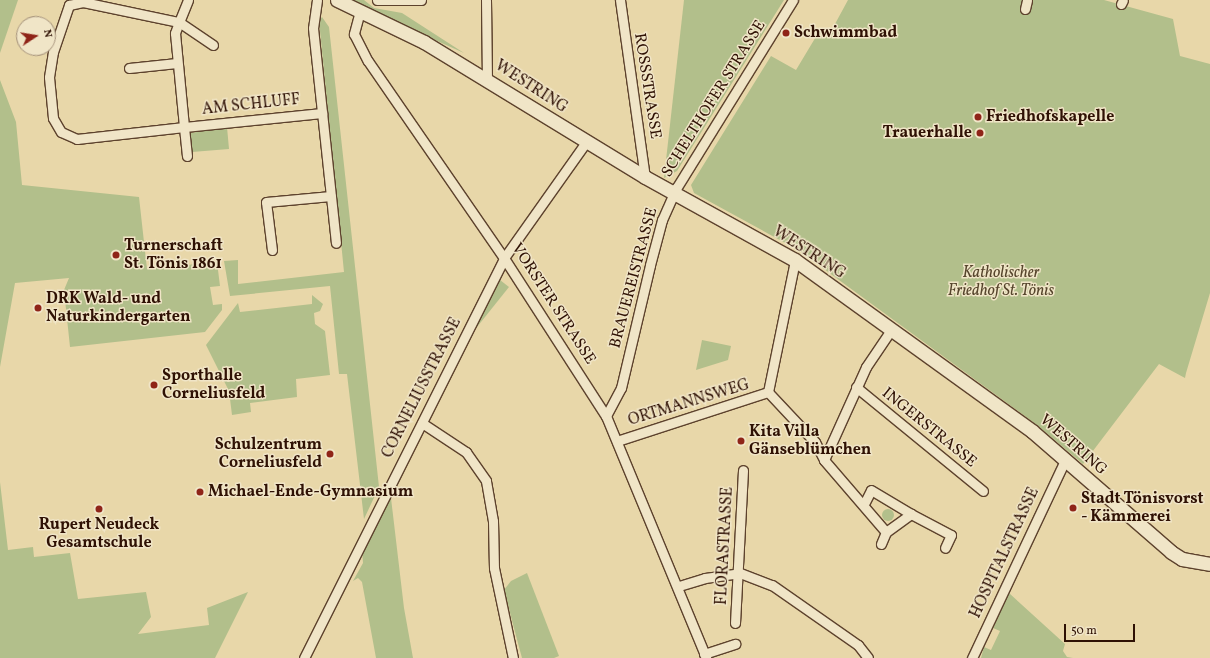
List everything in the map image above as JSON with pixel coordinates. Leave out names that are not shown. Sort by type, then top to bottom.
[{"type":"street","points":[[187,156],[175,33],[188,0]]},
{"type":"street","name":"AM SCHLUFF","points":[[317,0],[313,28],[336,242]]},
{"type":"street","points":[[337,0],[360,11]]},
{"type":"street","points":[[377,0],[421,0]]},
{"type":"street","points":[[486,0],[487,78]]},
{"type":"street","name":"ROSSSTRASSE","points":[[620,0],[645,177]]},
{"type":"street","name":"SCHELTHOFER STRASSE","points":[[674,193],[793,0]]},
{"type":"street","points":[[1025,9],[1027,0]]},
{"type":"street","name":"AM SCHLUFF","points":[[179,22],[74,3],[64,14],[49,77],[53,118],[61,132],[77,140],[184,127],[322,114]]},
{"type":"street","name":"WESTRING","points":[[360,11],[403,30],[487,78],[586,142],[645,177],[795,260],[1032,431],[1171,552],[1182,559],[1210,564]]},
{"type":"street","name":"VORSTER STRASSE","points":[[360,11],[354,34],[368,61],[504,258],[606,416],[678,586],[705,656]]},
{"type":"street","points":[[179,22],[213,45]]},
{"type":"street","points":[[129,68],[177,63]]},
{"type":"street","name":"CORNELIUSSTRASSE","points":[[304,658],[504,258],[586,142]]},
{"type":"street","name":"BRAUEREISTRASSE","points":[[606,416],[621,388],[652,257],[674,193]]},
{"type":"street","points":[[272,250],[266,202],[331,196]]},
{"type":"street","name":"ORTMANNSWEG","points":[[768,392],[795,260]]},
{"type":"street","points":[[886,532],[864,502],[824,460],[856,387],[891,330]]},
{"type":"street","name":"INGERSTRASSE","points":[[856,387],[983,491]]},
{"type":"street","name":"ORTMANNSWEG","points":[[617,441],[768,392]]},
{"type":"street","name":"ORTMANNSWEG","points":[[768,392],[815,442],[824,460]]},
{"type":"street","points":[[422,423],[466,452],[486,481],[493,522],[494,568],[513,658]]},
{"type":"street","name":"HOSPITALSTRASSE","points":[[972,658],[1065,460]]},
{"type":"street","name":"FLORASTRASSE","points":[[735,624],[740,573],[743,470]]},
{"type":"street","points":[[864,502],[870,490],[951,535],[945,548]]},
{"type":"street","points":[[880,544],[886,532],[911,514]]},
{"type":"street","points":[[678,586],[740,573],[772,585],[858,645],[868,658]]},
{"type":"street","points":[[705,656],[735,644]]},
{"type":"green space","points":[[0,0],[18,0],[0,53]]},
{"type":"green space","points":[[346,0],[364,0],[374,8],[402,13],[464,53]]},
{"type":"green space","points":[[684,0],[784,0],[677,171],[664,178]]},
{"type":"green space","name":"Katholischer Friedhof St. Tönis","points":[[848,0],[1104,0],[1173,19],[1180,56],[1210,64],[1210,293],[1185,378],[1159,364],[1083,464],[1037,425],[798,250],[694,193],[691,185],[771,56],[796,70],[820,30],[829,35]]},
{"type":"green space","points":[[322,17],[329,27],[379,487],[364,519],[347,374],[339,374],[330,286],[230,296],[224,261],[238,260],[238,284],[344,272],[319,21]]},
{"type":"green space","points":[[0,80],[16,122],[22,185],[139,197],[147,269],[217,262],[220,286],[210,287],[213,305],[222,304],[222,310],[205,332],[70,347],[64,290],[69,278],[15,283],[0,367]]},
{"type":"green space","points":[[227,127],[229,149],[192,152],[190,133]]},
{"type":"green space","points":[[500,280],[509,287],[477,327],[475,324]]},
{"type":"green space","points":[[312,295],[323,304],[320,311],[314,313],[315,324],[325,331],[330,375],[296,379],[297,397],[250,403],[251,412],[232,415],[229,391],[206,345],[238,303],[240,312],[312,304]]},
{"type":"green space","points":[[702,340],[731,346],[728,360],[696,370]]},
{"type":"green space","points":[[0,482],[8,550],[33,547],[34,557],[70,553],[78,599],[146,592],[151,617],[138,634],[209,625],[207,608],[248,592],[215,658],[0,658]]},
{"type":"green space","points":[[391,498],[404,608],[413,658],[376,658],[362,582],[358,578],[353,581],[363,563],[362,550]]},
{"type":"green space","points":[[890,509],[893,510],[893,520],[886,521],[883,520],[882,513],[883,510]]},
{"type":"green space","points":[[527,573],[559,656],[554,658],[522,658],[504,590],[511,581]]},
{"type":"green space","points":[[1009,593],[1065,644],[1063,651],[1067,657],[1073,658],[981,658],[984,647],[991,650],[1000,631],[993,628]]},
{"type":"place","name":"Schwimmbad","points":[[786,33]]},
{"type":"place","name":"Friedhofskapelle","points":[[978,117]]},
{"type":"place","name":"Trauerhalle","points":[[980,133]]},
{"type":"place","name":"Turnerschaft St. Tönis 1861","points":[[116,255]]},
{"type":"place","name":"DRK Wald- und Naturkindergarten","points":[[38,308]]},
{"type":"place","name":"Sporthalle Corneliusfeld","points":[[154,385]]},
{"type":"place","name":"Kita Villa Gänseblümchen","points":[[741,441]]},
{"type":"place","name":"Schulzentrum Corneliusfeld","points":[[330,454]]},
{"type":"place","name":"Michael-Ende-Gymnasium","points":[[200,492]]},
{"type":"place","name":"Stadt Tönisvorst - Kämmerei","points":[[1073,508]]},
{"type":"place","name":"Rupert Neudeck Gesamtschule","points":[[99,509]]}]
